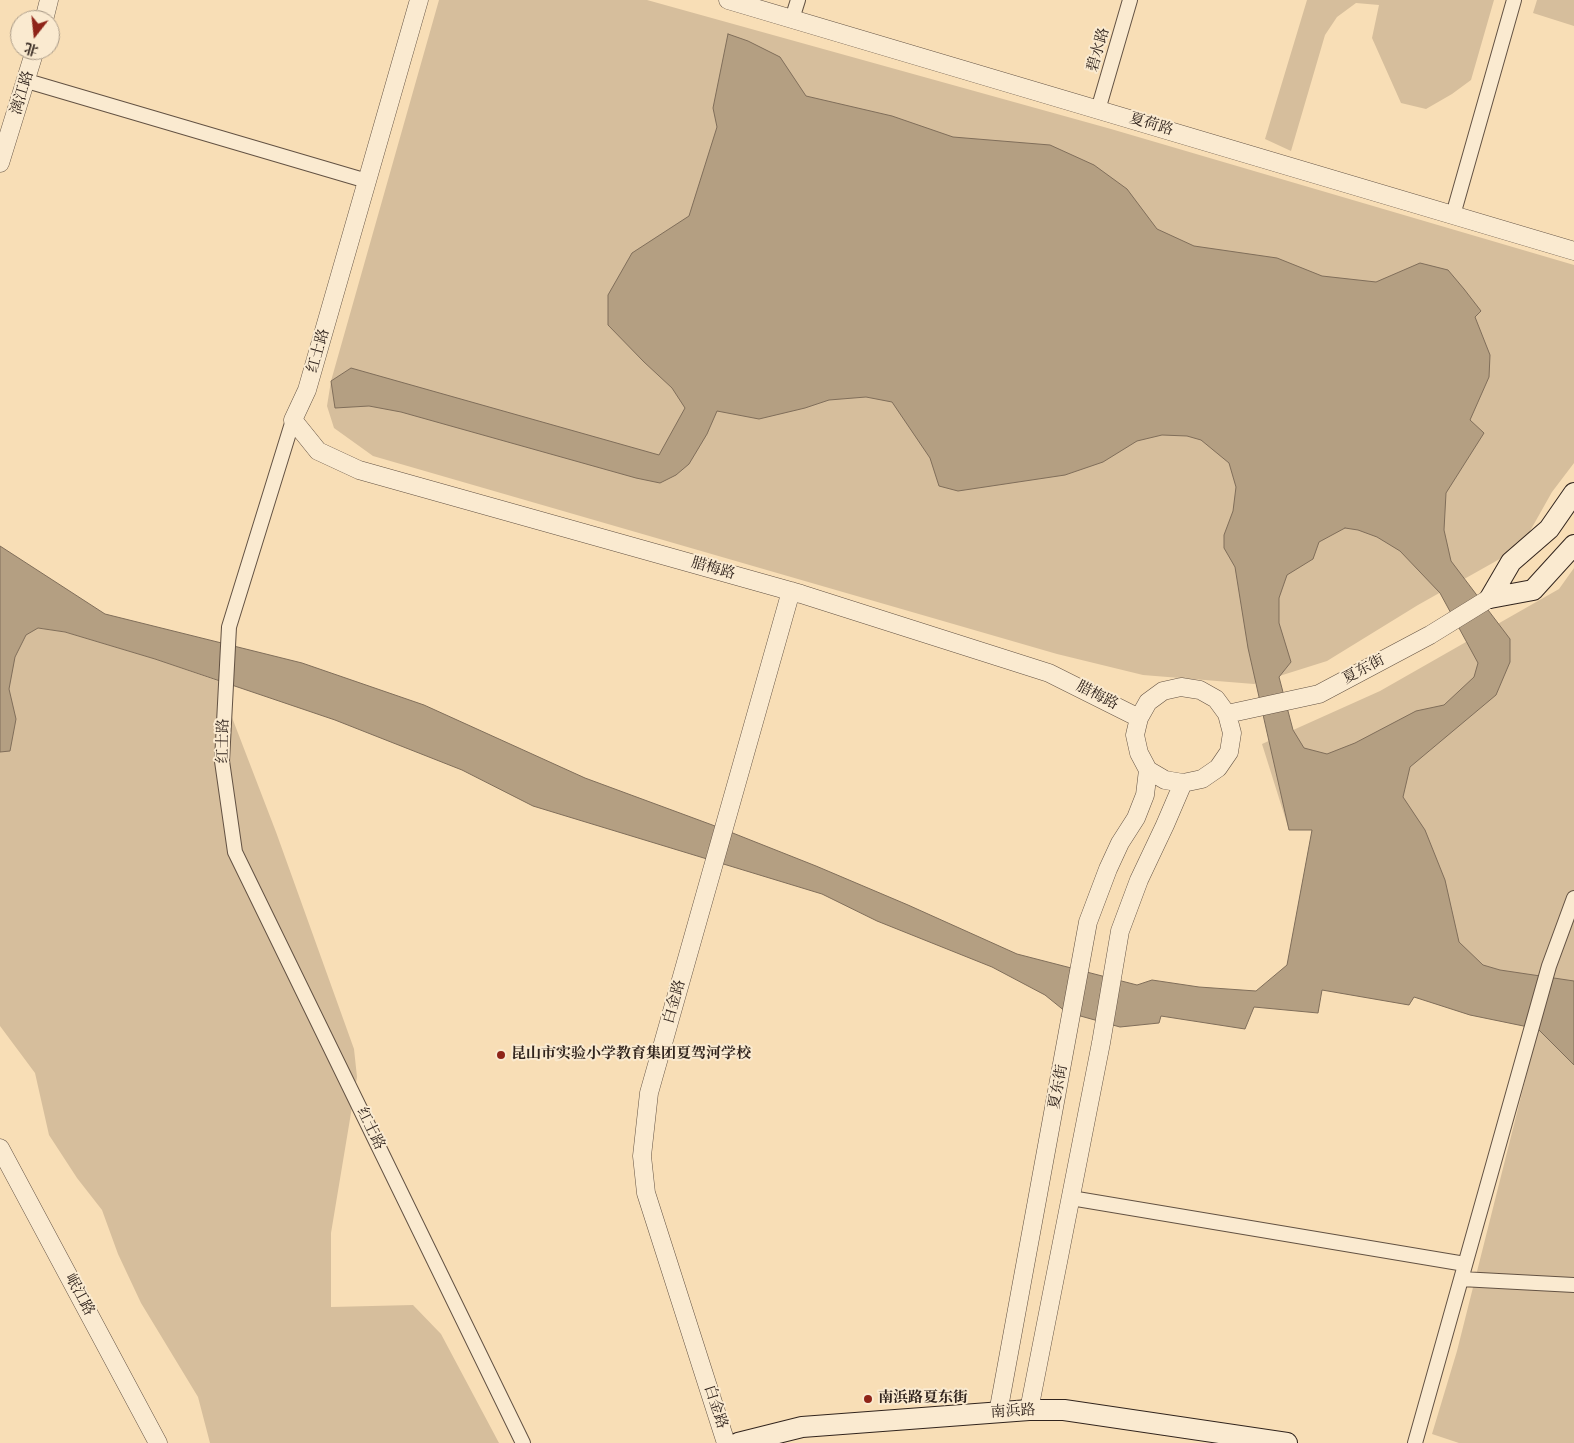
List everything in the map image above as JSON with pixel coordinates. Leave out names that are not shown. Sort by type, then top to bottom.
[{"type":"main road","name":"夏东街","points":[[1490,598],[1511,562],[1549,529],[1574,493]]},
{"type":"main road","name":"夏东街","points":[[1490,598],[1533,590],[1574,545]]},
{"type":"main road","name":"南浜路","points":[[738,1443],[802,1427],[1030,1410],[1064,1410],[1288,1443]]},
{"type":"street","name":"红士路","points":[[419,0],[308,390],[293,420],[230,627],[222,761],[235,852],[524,1443]]},
{"type":"street","name":"夏荷路","points":[[728,0],[1574,251]]},
{"type":"street","points":[[792,19],[798,0]]},
{"type":"street","name":"碧水路","points":[[1098,110],[1130,0]]},
{"type":"street","points":[[1453,215],[1514,0]]},
{"type":"street","name":"漓江路","points":[[0,163],[32,60]]},
{"type":"street","points":[[27,82],[367,181]]},
{"type":"street","name":"腊梅路","points":[[293,420],[318,451],[358,470],[792,591],[1049,672],[1139,718]]},
{"type":"street","name":"白金路","points":[[726,1443],[646,1193],[642,1156],[649,1093],[792,591]]},
{"type":"street","name":"夏东街","points":[[1227,714],[1319,694],[1448,624],[1490,598]]},
{"type":"street","points":[[1181,687],[1200,690],[1216,699],[1227,714],[1232,733],[1229,752],[1218,768],[1202,779],[1183,783],[1165,780],[1148,770],[1139,753],[1135,736],[1139,718],[1148,702],[1163,691],[1181,687]]},
{"type":"street","name":"夏东街","points":[[998,1413],[1088,922],[1098,892],[1120,843],[1136,818],[1144,795],[1148,770]]},
{"type":"street","points":[[1030,1410],[1103,1030],[1120,931],[1130,902],[1183,783]]},
{"type":"street","points":[[1415,1443],[1549,966],[1574,898]]},
{"type":"street","name":"岷江路","points":[[0,1148],[158,1443]]},
{"type":"street","points":[[1071,1198],[1465,1264]]},
{"type":"street","points":[[1461,1279],[1574,1285]]},
{"type":"shaded area","points":[[439,0],[647,0],[1111,129],[1574,265],[1574,463],[1552,492],[1521,547],[1418,605],[1327,661],[1254,684],[1143,675],[1057,654],[373,456],[334,428],[327,406],[331,381]]},
{"type":"shaded area","points":[[1307,0],[1494,0],[1471,80],[1426,109],[1401,103],[1372,38],[1379,5],[1356,3],[1337,17],[1325,35],[1291,151],[1265,139]]},
{"type":"shaded area","points":[[1537,0],[1574,0],[1574,26],[1533,13]]},
{"type":"shaded area","points":[[728,34],[748,41],[780,57],[806,96],[892,116],[953,137],[1050,145],[1094,165],[1127,189],[1157,229],[1194,246],[1277,258],[1322,276],[1376,282],[1420,263],[1448,270],[1481,311],[1475,317],[1490,355],[1489,377],[1470,420],[1484,433],[1446,493],[1444,530],[1451,561],[1510,639],[1510,662],[1496,695],[1410,767],[1403,797],[1425,830],[1445,880],[1459,942],[1483,965],[1500,970],[1574,981],[1574,1065],[1538,1029],[1470,1015],[1414,997],[1409,1005],[1322,990],[1318,1013],[1254,1007],[1245,1029],[1161,1016],[1159,1023],[1120,1027],[1066,1012],[1045,995],[992,967],[877,921],[822,894],[533,806],[462,770],[335,720],[155,659],[65,632],[38,628],[26,635],[15,657],[9,689],[16,719],[10,751],[0,752],[0,546],[105,614],[302,663],[424,705],[585,778],[816,866],[1017,954],[1137,985],[1152,980],[1199,987],[1256,991],[1287,965],[1312,830],[1289,830],[1248,648],[1235,567],[1224,548],[1224,535],[1233,511],[1236,487],[1229,463],[1201,440],[1187,436],[1162,435],[1137,441],[1103,462],[1065,475],[958,491],[939,486],[930,458],[892,402],[866,397],[829,400],[759,419],[717,411],[707,434],[689,464],[676,475],[660,483],[636,478],[401,412],[369,406],[335,408],[331,381],[351,368],[659,455],[685,408],[672,388],[608,325],[608,295],[632,253],[689,216],[717,127],[713,108]],"holes":[[[1345,528],[1358,530],[1377,537],[1400,551],[1440,593],[1478,663],[1474,677],[1444,705],[1416,711],[1355,743],[1327,754],[1304,748],[1293,730],[1279,677],[1291,662],[1279,623],[1279,598],[1287,575],[1313,559],[1319,542]]]},
{"type":"shaded area","points":[[1574,568],[1574,1443],[1459,1443],[1432,1434],[1457,1351],[1538,1029],[1470,1015],[1414,997],[1409,1005],[1284,983],[1312,830],[1289,830],[1262,744],[1380,691],[1559,589]]},
{"type":"shaded area","points":[[0,614],[38,628],[65,632],[155,659],[218,681],[276,832],[354,1049],[357,1077],[331,1233],[331,1307],[413,1305],[441,1334],[499,1443],[210,1443],[198,1397],[141,1303],[118,1254],[102,1210],[77,1178],[49,1135],[35,1073],[0,1026]]},
{"type":"place","name":"昆山市实验小学教育集团夏驾河学校","points":[[501,1055]]},
{"type":"place","name":"南浜路夏东街","points":[[868,1399]]}]
